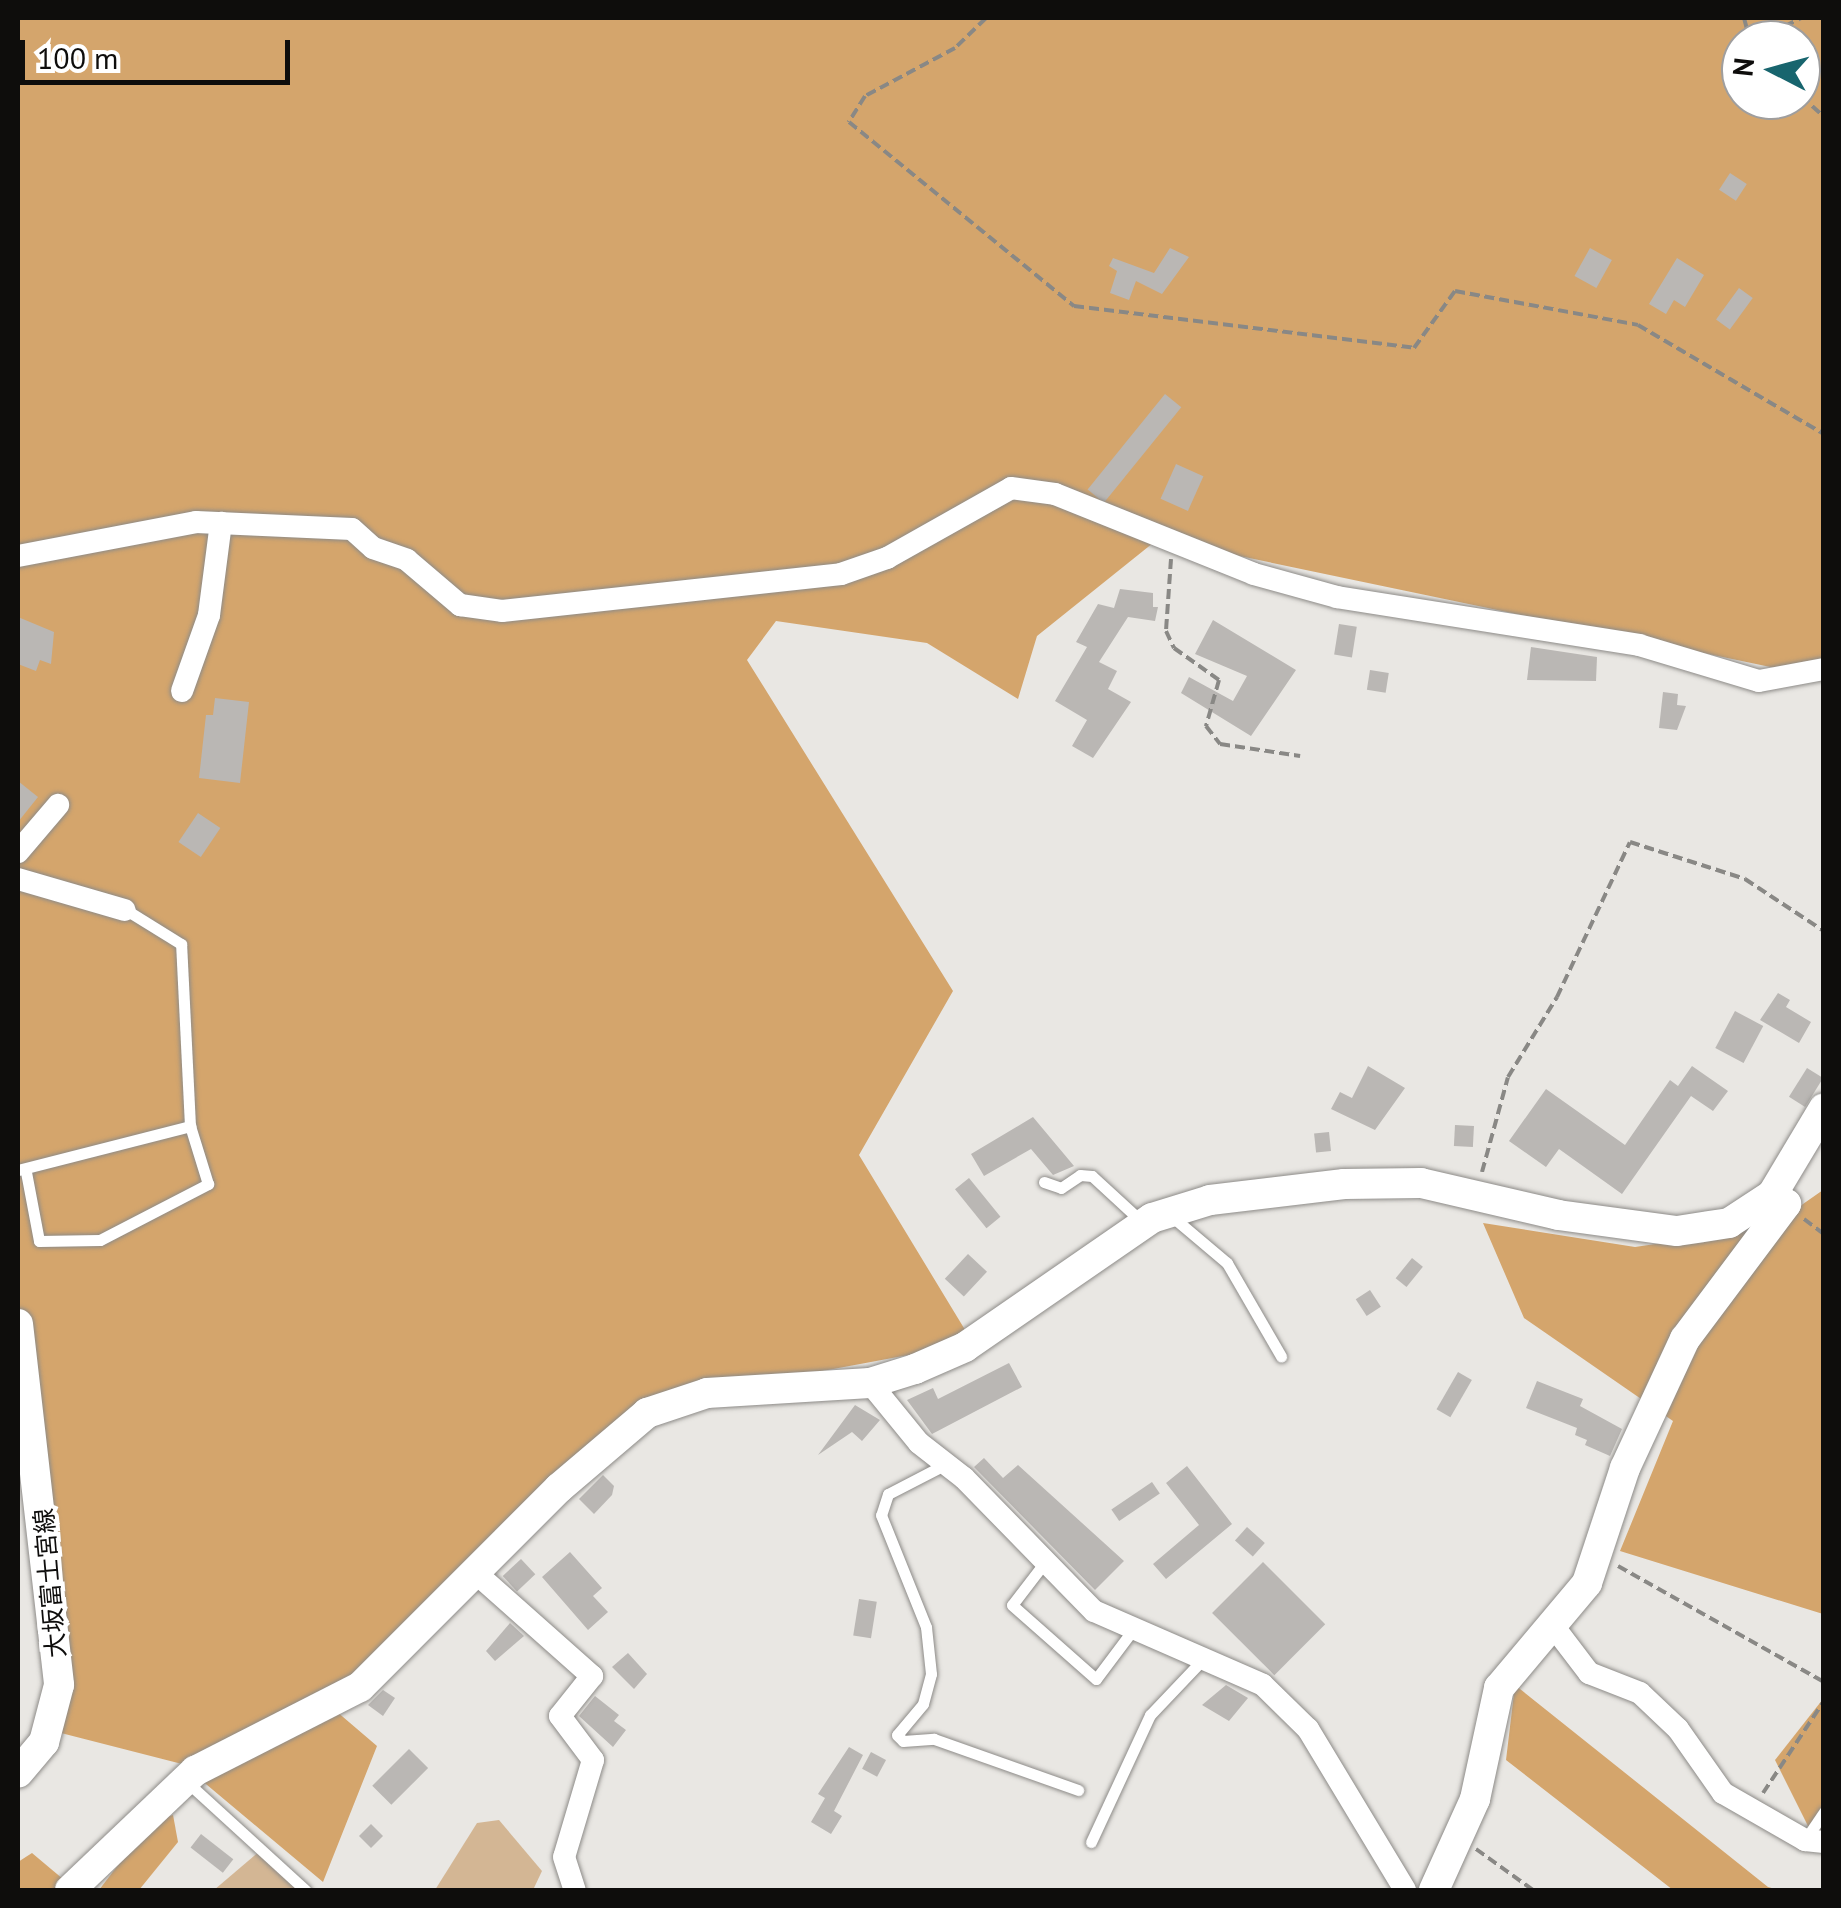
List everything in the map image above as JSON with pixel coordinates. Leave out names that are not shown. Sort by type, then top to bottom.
[{"type":"street","points":[[18,556],[222,523],[352,529],[373,548],[407,560],[460,605],[502,611],[841,574],[887,558],[1012,488],[1055,494],[1172,544],[1337,597],[1638,645],[1759,681],[1824,669]]},
{"type":"street","points":[[182,691],[208,614],[222,523]]},
{"type":"street","points":[[18,852],[58,805]]},
{"type":"street","points":[[18,879],[124,909]]},
{"type":"street","points":[[70,1890],[185,1780],[360,1687],[571,1478],[648,1412],[708,1393],[870,1384],[966,1348],[1155,1218],[1344,1184],[1421,1183],[1629,1228],[1677,1231],[1730,1223],[1772,1195],[1824,1108]]},
{"type":"street","points":[[1434,1890],[1460,1838],[1488,1754],[1499,1688],[1587,1583],[1625,1468],[1685,1339],[1786,1204],[1772,1195]]},
{"type":"street","name":"大坂富士宮線","points":[[18,1324],[60,1685],[44,1742],[18,1772]]},
{"type":"street","points":[[870,1384],[1094,1610],[1264,1684],[1308,1729],[1405,1890]]},
{"type":"street","points":[[477,1574],[592,1676],[560,1716],[593,1760],[564,1857],[574,1890]]},
{"type":"street","points":[[1554,1627],[1589,1673],[1640,1694],[1678,1729],[1723,1793],[1814,1841]]},
{"type":"lane","points":[[124,909],[181,944],[190,1126],[208,1184],[100,1240],[38,1240],[22,1171],[190,1126]]},
{"type":"lane","points":[[1044,1182],[1061,1188],[1080,1175],[1092,1176],[1227,1263],[1281,1356]]},
{"type":"lane","points":[[946,1464],[888,1494],[881,1515],[926,1627],[931,1674],[923,1704],[897,1735],[903,1741],[934,1739],[1078,1790]]},
{"type":"lane","points":[[1046,1562],[1012,1605],[1096,1678],[1136,1626]]},
{"type":"lane","points":[[1090,1842],[1150,1715],[1206,1656]]},
{"type":"lane","points":[[185,1780],[305,1890]]},
{"type":"lane","points":[[1814,1841],[1824,1812]]},
{"type":"path","points":[[986,18],[955,48],[865,96],[849,122],[1074,306],[1414,348],[1455,291],[1638,324],[1824,434]]},
{"type":"path","points":[[1172,544],[1166,630],[1174,648],[1219,680],[1206,726],[1220,744],[1300,756]]},
{"type":"path","points":[[1476,1196],[1508,1077],[1557,997],[1630,842],[1746,879],[1824,932]]},
{"type":"path","points":[[1597,1554],[1824,1682]]},
{"type":"path","points":[[1752,1810],[1824,1701]]},
{"type":"path","points":[[1460,1838],[1533,1890]]},
{"type":"shaded area","points":[[18,18],[1823,18],[1823,678],[1158,539],[1037,636],[1018,699],[927,643],[776,621],[747,660],[953,991],[859,1155],[973,1343],[683,1397],[329,1705],[377,1746],[323,1882],[182,1764],[61,1733],[18,1343]]},
{"type":"shaded area","points":[[1823,1190],[1823,1614],[1620,1551],[1673,1421],[1524,1318],[1483,1223],[1635,1247],[1770,1227]]},
{"type":"shaded area","points":[[1515,1685],[1768,1887],[1779,1890],[1673,1890],[1506,1760]]},
{"type":"shaded area","points":[[1823,1699],[1823,1856],[1775,1760]]},
{"type":"shaded area","points":[[173,1815],[178,1842],[139,1890],[99,1890],[151,1822]]},
{"type":"shaded area","points":[[499,1820],[542,1871],[533,1890],[435,1890],[477,1823]]},
{"type":"shaded area","points":[[261,1850],[304,1890],[214,1890]]},
{"type":"shaded area","points":[[32,1853],[76,1890],[18,1890],[18,1862]]},
{"type":"building","points":[[1730,173],[1747,184],[1736,201],[1719,190]]},
{"type":"building","points":[[1170,248],[1189,257],[1162,294],[1136,281],[1129,300],[1110,293],[1117,271],[1109,266],[1113,258],[1154,273]]},
{"type":"building","points":[[1590,248],[1612,260],[1596,288],[1574,276]]},
{"type":"building","points":[[1677,258],[1704,275],[1685,307],[1674,300],[1666,314],[1649,304]]},
{"type":"building","points":[[1739,288],[1753,298],[1730,330],[1716,320]]},
{"type":"building","points":[[1165,394],[1181,407],[1104,503],[1088,490]]},
{"type":"building","points":[[1176,464],[1203,476],[1188,511],[1161,499]]},
{"type":"building","points":[[1120,589],[1153,593],[1153,607],[1158,607],[1155,621],[1128,617],[1099,662],[1117,671],[1108,689],[1131,702],[1093,758],[1072,746],[1087,720],[1055,701],[1087,647],[1076,642],[1098,604],[1114,608]]},
{"type":"building","points":[[18,617],[54,632],[51,664],[40,660],[36,671],[18,664]]},
{"type":"building","points":[[1213,620],[1296,670],[1251,736],[1181,693],[1189,677],[1233,701],[1247,676],[1195,654]]},
{"type":"building","points":[[1339,624],[1357,627],[1352,657],[1334,655]]},
{"type":"building","points":[[1531,647],[1597,657],[1596,681],[1527,680]]},
{"type":"building","points":[[1370,670],[1389,673],[1386,693],[1367,690]]},
{"type":"building","points":[[1663,692],[1678,694],[1677,705],[1686,706],[1677,730],[1659,728]]},
{"type":"building","points":[[215,698],[249,702],[240,783],[199,778],[206,715],[213,715]]},
{"type":"building","points":[[18,781],[38,797],[18,822]]},
{"type":"building","points":[[198,813],[220,828],[201,857],[178,842]]},
{"type":"building","points":[[1778,993],[1790,1000],[1786,1007],[1811,1022],[1799,1043],[1760,1020]]},
{"type":"building","points":[[1735,1011],[1763,1026],[1744,1063],[1715,1048]]},
{"type":"building","points":[[1368,1066],[1405,1088],[1375,1130],[1331,1109],[1340,1092],[1352,1098]]},
{"type":"building","points":[[1692,1066],[1728,1091],[1713,1111],[1691,1096],[1622,1194],[1559,1149],[1546,1167],[1509,1141],[1546,1089],[1625,1145],[1670,1080],[1678,1086]]},
{"type":"building","points":[[1807,1068],[1823,1078],[1805,1107],[1789,1097]]},
{"type":"building","points":[[1033,1117],[1074,1166],[1053,1175],[1031,1149],[984,1176],[971,1154]]},
{"type":"building","points":[[1455,1125],[1474,1126],[1473,1147],[1454,1146]]},
{"type":"building","points":[[1329,1132],[1331,1151],[1316,1152],[1314,1134]]},
{"type":"building","points":[[969,1178],[1000,1217],[986,1228],[955,1189]]},
{"type":"building","points":[[968,1254],[987,1272],[964,1297],[945,1279]]},
{"type":"building","points":[[1412,1258],[1423,1267],[1407,1287],[1396,1278]]},
{"type":"building","points":[[1370,1290],[1381,1307],[1367,1316],[1356,1299]]},
{"type":"building","points":[[1009,1363],[1022,1387],[932,1434],[907,1400],[933,1388],[938,1399]]},
{"type":"building","points":[[1458,1372],[1472,1380],[1450,1417],[1436,1409]]},
{"type":"building","points":[[1537,1381],[1583,1399],[1580,1406],[1622,1429],[1610,1456],[1585,1445],[1587,1440],[1575,1435],[1577,1428],[1526,1408]]},
{"type":"building","points":[[855,1405],[880,1420],[862,1441],[852,1432],[818,1455]]},
{"type":"building","points":[[984,1458],[1003,1478],[1018,1465],[1124,1561],[1095,1590],[974,1467]]},
{"type":"building","points":[[1187,1466],[1232,1524],[1166,1579],[1153,1564],[1199,1525],[1166,1483]]},
{"type":"building","points":[[603,1475],[614,1486],[612,1495],[594,1514],[579,1499]]},
{"type":"building","points":[[1152,1482],[1160,1494],[1119,1521],[1111,1509]]},
{"type":"building","points":[[1247,1527],[1265,1543],[1253,1556],[1235,1540]]},
{"type":"building","points":[[570,1552],[602,1588],[593,1596],[608,1612],[588,1630],[542,1577]]},
{"type":"building","points":[[521,1559],[535,1574],[517,1591],[503,1576]]},
{"type":"building","points":[[1263,1562],[1325,1624],[1274,1675],[1212,1613]]},
{"type":"building","points":[[859,1599],[877,1602],[871,1638],[853,1636]]},
{"type":"building","points":[[510,1623],[524,1636],[495,1661],[486,1651]]},
{"type":"building","points":[[628,1653],[647,1674],[634,1689],[612,1667]]},
{"type":"building","points":[[1226,1685],[1248,1698],[1229,1721],[1202,1705]]},
{"type":"building","points":[[383,1690],[395,1698],[383,1716],[368,1705]]},
{"type":"building","points":[[595,1696],[619,1715],[614,1721],[626,1730],[613,1747],[579,1716]]},
{"type":"building","points":[[849,1747],[863,1755],[834,1811],[842,1816],[831,1834],[811,1822],[825,1798],[818,1794]]},
{"type":"building","points":[[409,1749],[428,1768],[391,1805],[372,1786]]},
{"type":"building","points":[[871,1752],[886,1760],[877,1777],[862,1769]]},
{"type":"building","points":[[371,1824],[383,1836],[371,1848],[359,1836]]},
{"type":"building","points":[[201,1834],[233,1859],[223,1873],[191,1847]]}]
